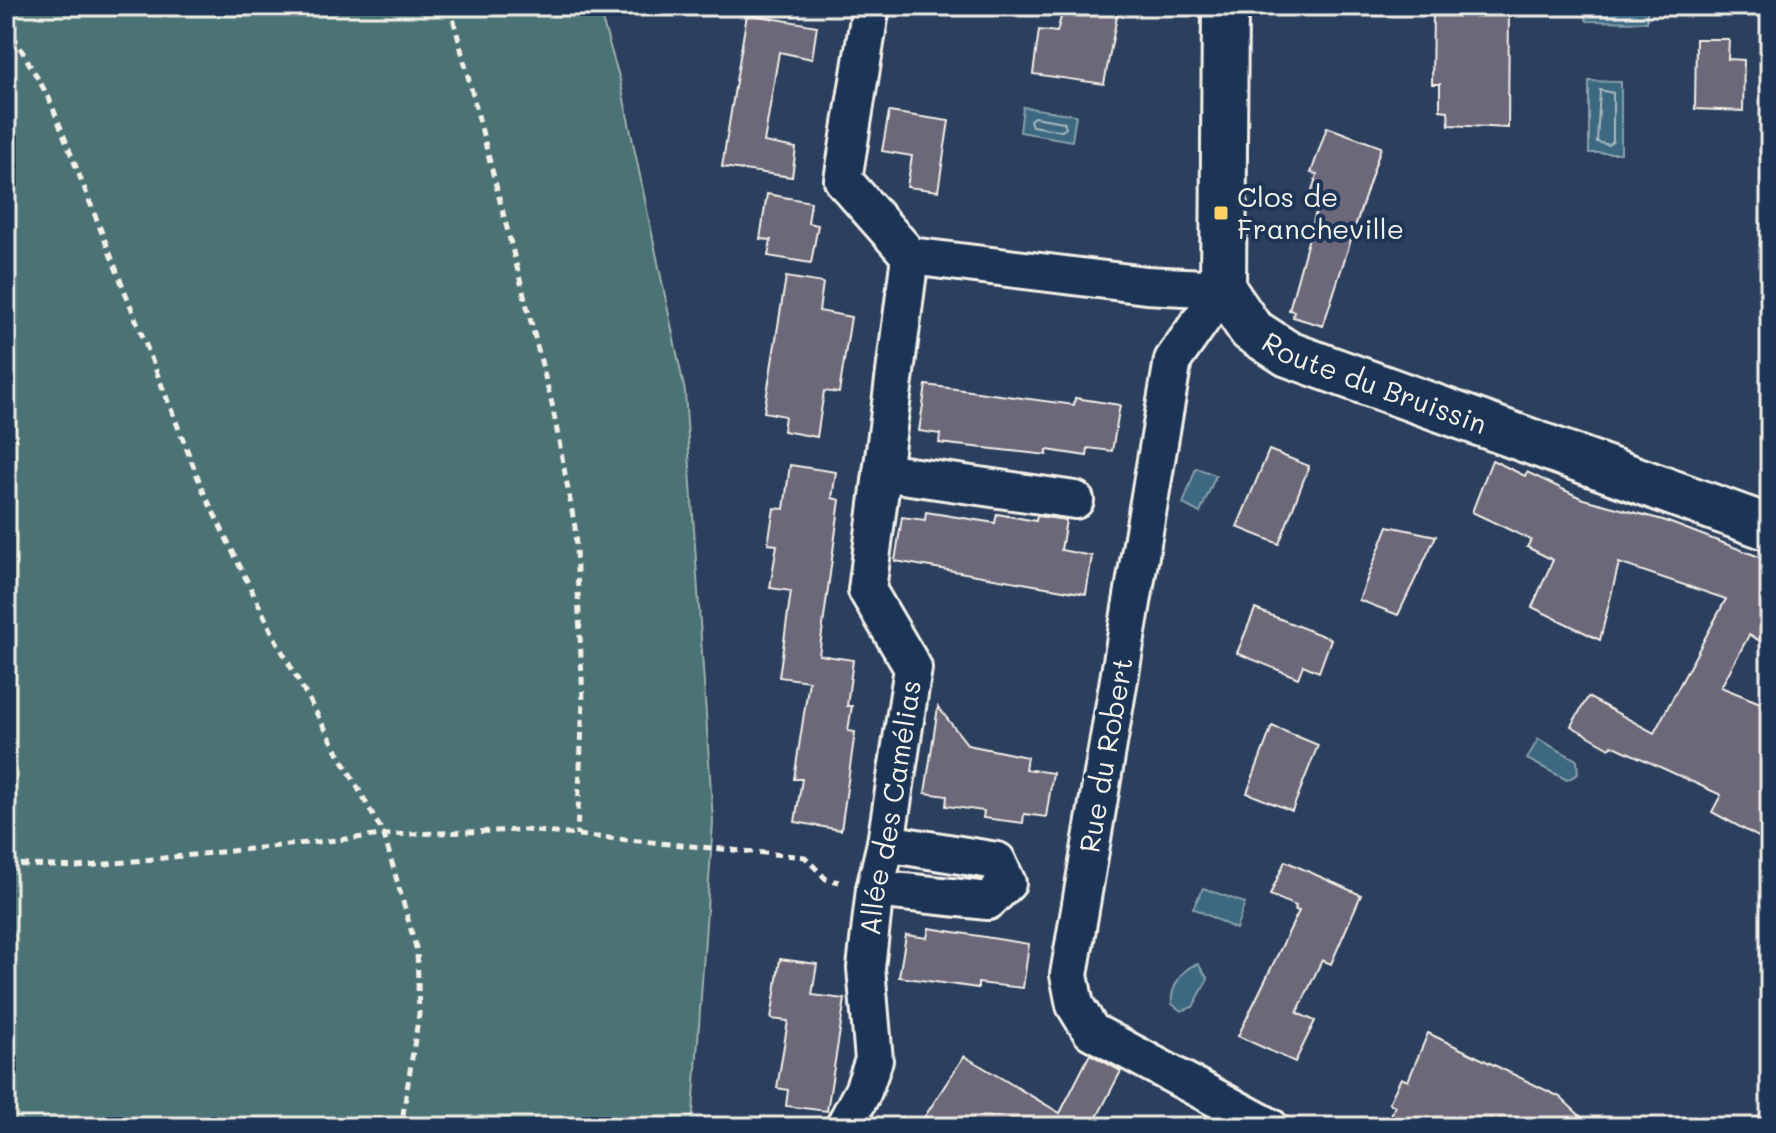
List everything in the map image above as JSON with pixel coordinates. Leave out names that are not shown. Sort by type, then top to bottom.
[{"type":"street","points":[[871,6],[843,180],[910,256],[1146,285],[1223,289],[1225,6]]},
{"type":"street","name":"Allée des Camélias","points":[[844,1127],[863,1091],[874,1060],[866,968],[875,889],[886,843],[913,668],[867,590],[910,256]]},
{"type":"street","name":"Route du Bruissin","points":[[1223,289],[1251,330],[1288,354],[1770,528]]},
{"type":"street","name":"Rue du Robert","points":[[1223,289],[1173,360],[1069,975],[1075,1005],[1091,1031],[1270,1127]]},
{"type":"street","points":[[882,472],[1075,500]]},
{"type":"street","points":[[875,889],[988,901],[1007,883],[997,861],[886,843]]},
{"type":"path","points":[[450,6],[552,404],[575,527],[583,700],[577,835]]},
{"type":"path","points":[[6,23],[49,98],[204,493],[277,642],[384,835],[417,951],[419,1014],[401,1127]]},
{"type":"path","points":[[6,864],[77,867],[384,835],[525,830],[805,857],[826,879],[875,889]]},
{"type":"green space","points":[[6,6],[598,6],[620,80],[685,392],[713,822],[692,1127],[6,1127]]},
{"type":"water","points":[[1580,6],[1647,6],[1647,22],[1587,21]]},
{"type":"water","points":[[1589,81],[1621,82],[1621,153],[1589,153]]},
{"type":"water","points":[[1023,107],[1076,115],[1072,141],[1020,132]]},
{"type":"water","points":[[1196,468],[1216,475],[1200,513],[1183,504]]},
{"type":"water","points":[[1538,739],[1577,760],[1578,774],[1567,780],[1527,759]]},
{"type":"water","points":[[1203,888],[1245,903],[1236,929],[1193,908]]},
{"type":"water","points":[[1198,964],[1208,979],[1193,1007],[1181,1011],[1172,1004],[1175,986],[1187,969]]},
{"type":"building","points":[[1064,6],[1119,6],[1104,84],[1033,74],[1039,30],[1057,32]]},
{"type":"building","points":[[1441,6],[1509,6],[1508,128],[1449,125],[1448,111],[1440,110],[1440,84],[1432,84],[1433,13],[1441,12]]},
{"type":"building","points":[[747,14],[817,26],[812,59],[779,52],[764,142],[796,148],[792,177],[722,167]]},
{"type":"building","points":[[1696,39],[1729,39],[1728,59],[1744,60],[1743,111],[1695,109]]},
{"type":"building","points":[[889,112],[949,121],[938,191],[907,187],[912,156],[882,151]]},
{"type":"building","points":[[1327,127],[1381,147],[1323,326],[1293,317],[1294,311],[1289,310],[1319,201],[1310,198],[1317,174],[1311,173]]},
{"type":"building","points":[[767,194],[811,202],[808,223],[818,225],[811,263],[768,256],[771,240],[760,239]]},
{"type":"building","points":[[786,277],[823,283],[819,311],[851,317],[839,393],[824,391],[817,437],[783,431],[785,416],[764,412]]},
{"type":"building","points":[[926,385],[1074,405],[1075,398],[1120,405],[1112,451],[1088,448],[1087,456],[1047,450],[1047,455],[939,443],[940,434],[919,431]]},
{"type":"building","points":[[1269,450],[1309,466],[1279,544],[1237,527]]},
{"type":"building","points":[[1492,460],[1525,476],[1527,472],[1583,499],[1663,520],[1770,561],[1770,646],[1749,635],[1721,687],[1770,707],[1770,823],[1762,839],[1712,812],[1721,795],[1612,745],[1610,748],[1571,726],[1588,697],[1654,733],[1726,599],[1619,563],[1600,640],[1532,607],[1553,560],[1527,547],[1531,540],[1472,512]]},
{"type":"building","points":[[790,465],[836,472],[832,498],[840,500],[819,655],[853,660],[847,706],[852,706],[848,731],[855,732],[841,830],[795,822],[802,779],[794,779],[809,681],[779,677],[791,591],[770,588],[777,545],[768,544],[774,508],[784,509]]},
{"type":"building","points":[[926,512],[995,523],[997,514],[1036,521],[1037,516],[1066,520],[1061,550],[1092,556],[1086,594],[895,561],[902,517],[925,520]]},
{"type":"building","points":[[1388,526],[1436,536],[1398,615],[1359,600]]},
{"type":"building","points":[[1255,609],[1331,639],[1319,672],[1303,665],[1298,678],[1237,653]]},
{"type":"building","points":[[938,707],[968,745],[1027,757],[1025,769],[1053,773],[1046,817],[1024,814],[1023,823],[983,818],[984,811],[946,806],[947,796],[925,793]]},
{"type":"building","points":[[1272,726],[1318,745],[1292,811],[1247,793]]},
{"type":"building","points":[[1285,861],[1361,895],[1331,964],[1322,960],[1297,1013],[1315,1021],[1295,1062],[1238,1036],[1299,911],[1295,910],[1296,906],[1270,895]]},
{"type":"building","points":[[929,928],[1029,944],[1023,988],[978,983],[978,988],[899,977],[906,935],[927,938]]},
{"type":"building","points":[[780,959],[817,964],[812,995],[845,999],[827,1111],[786,1106],[788,1090],[777,1088],[788,1021],[771,1019]]},
{"type":"building","points":[[1428,1033],[1560,1097],[1592,1127],[1386,1127],[1395,1106],[1389,1103],[1401,1078],[1408,1081]]},
{"type":"building","points":[[1090,1054],[1121,1071],[1092,1127],[918,1127],[964,1056],[1060,1113]]},
{"type":"place","name":"Clos de Francheville","points":[[1221,213]]}]
